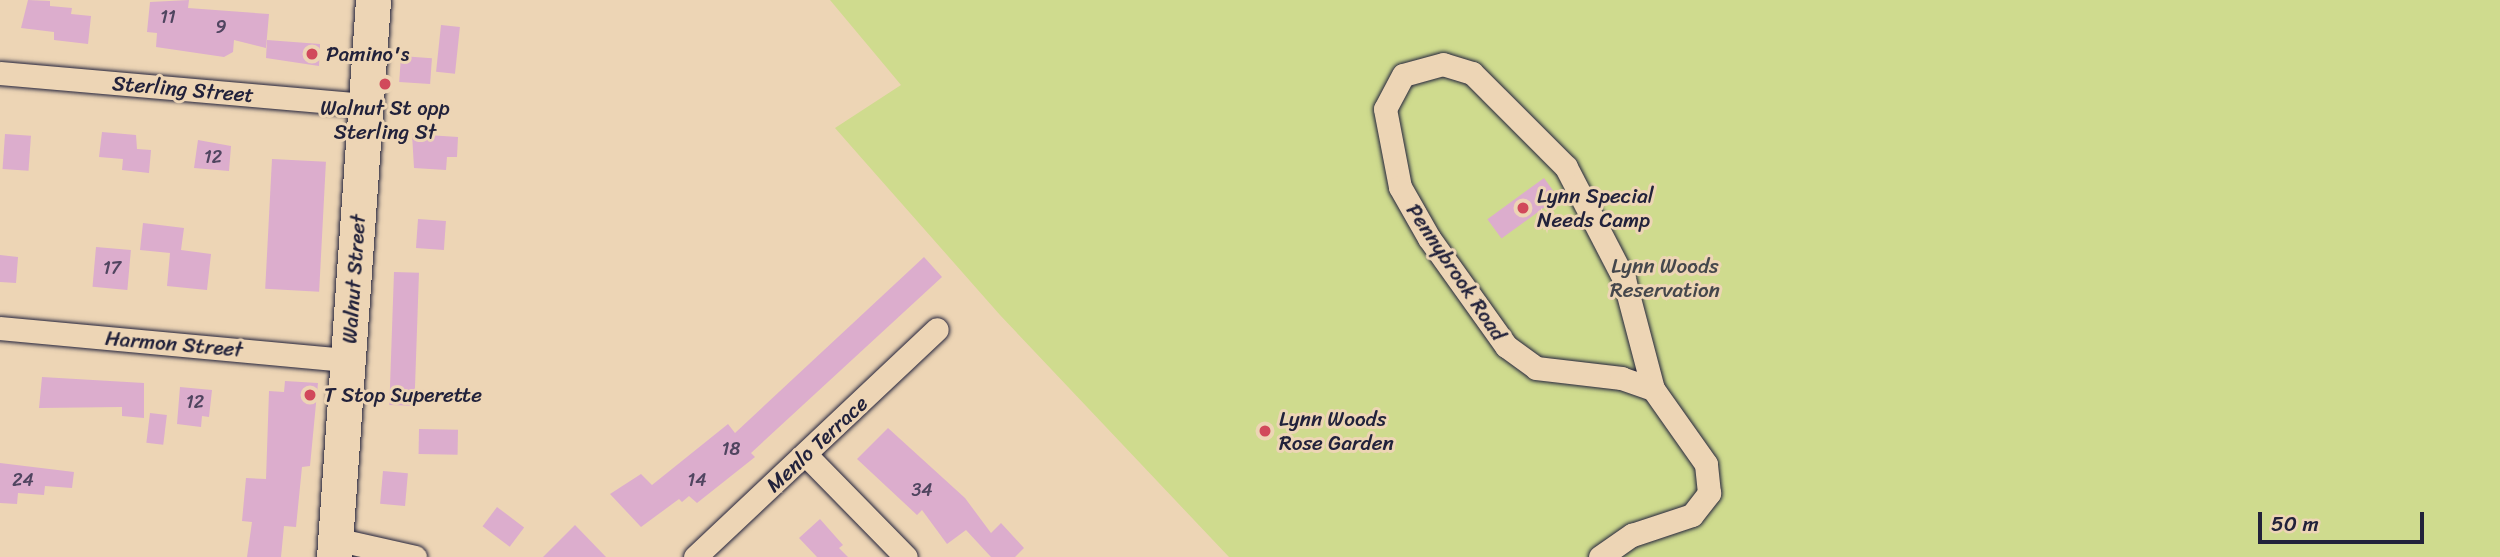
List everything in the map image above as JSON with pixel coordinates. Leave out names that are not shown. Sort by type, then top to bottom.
[{"type":"main road","name":"Walnut Street","points":[[335,548],[373,0]]},
{"type":"street","name":"Pennybrook Road","points":[[1600,557],[1632,535],[1692,515],[1709,493],[1703,458],[1653,389],[1624,279],[1566,167],[1472,73],[1443,64],[1403,75],[1385,108],[1400,187],[1429,238],[1506,346],[1536,368],[1621,378],[1653,389]]},
{"type":"street","name":"Sterling Street","points":[[0,73],[365,105]]},
{"type":"street","name":"Harmon Street","points":[[0,328],[348,360]]},
{"type":"street","name":"Menlo Terrace","points":[[695,557],[807,456],[937,329]]},
{"type":"street","points":[[807,456],[906,557]]},
{"type":"street","points":[[335,548],[415,557]]},
{"type":"green space","name":"Lynn Woods Reservation","points":[[830,0],[2500,0],[2500,557],[1229,557],[1000,315],[835,128],[901,85]]},
{"type":"building","points":[[28,0],[50,1],[50,6],[72,8],[71,14],[91,16],[88,44],[54,40],[54,32],[21,28]]},
{"type":"building","points":[[189,0],[188,8],[269,14],[266,48],[234,40],[233,52],[224,57],[156,47],[157,33],[147,32],[150,2]]},
{"type":"building","points":[[441,25],[460,27],[455,74],[436,72]]},
{"type":"building","points":[[267,40],[320,44],[319,66],[266,58]]},
{"type":"building","points":[[401,56],[432,58],[430,84],[399,82]]},
{"type":"building","points":[[102,132],[136,135],[137,149],[151,150],[149,173],[122,170],[123,159],[99,157]]},
{"type":"building","points":[[5,134],[31,136],[28,171],[3,169]]},
{"type":"building","points":[[412,134],[458,137],[457,157],[447,157],[446,170],[414,168]]},
{"type":"building","points":[[198,140],[231,146],[229,171],[194,168]]},
{"type":"building","points":[[272,159],[326,162],[319,292],[265,289]]},
{"type":"building","name":"Lynn Special Needs Camp","points":[[1544,178],[1558,197],[1501,239],[1487,219]]},
{"type":"building","points":[[418,219],[446,221],[444,250],[416,248]]},
{"type":"building","points":[[143,223],[184,228],[181,250],[211,254],[207,290],[167,286],[170,253],[140,250]]},
{"type":"building","points":[[96,247],[131,250],[127,290],[93,287]]},
{"type":"building","points":[[0,255],[18,257],[16,283],[0,282]]},
{"type":"building","points":[[924,257],[942,277],[751,453],[755,457],[697,503],[689,496],[682,502],[679,499],[641,527],[610,494],[641,474],[652,485],[728,424],[735,433]]},
{"type":"building","points":[[394,272],[419,273],[414,406],[389,405]]},
{"type":"building","points":[[42,377],[144,383],[144,418],[122,416],[122,407],[39,408]]},
{"type":"building","points":[[285,381],[318,383],[310,466],[302,467],[296,527],[284,526],[281,557],[247,557],[252,522],[242,521],[246,478],[266,479],[269,391],[284,392]]},
{"type":"building","points":[[180,387],[212,390],[209,417],[202,416],[201,427],[177,424]]},
{"type":"building","points":[[150,413],[167,415],[163,445],[146,443]]},
{"type":"building","points":[[888,428],[965,498],[991,533],[1001,523],[1024,548],[1015,557],[991,557],[966,530],[947,544],[922,510],[917,515],[857,459]]},
{"type":"building","points":[[419,429],[458,430],[458,455],[419,454]]},
{"type":"building","points":[[0,463],[74,472],[72,488],[45,486],[44,495],[18,493],[17,504],[0,503]]},
{"type":"building","points":[[383,471],[408,473],[405,506],[380,504]]},
{"type":"building","points":[[497,507],[524,527],[510,547],[483,526]]},
{"type":"building","points":[[820,519],[843,545],[839,548],[848,557],[817,557],[799,538]]},
{"type":"building","points":[[575,525],[606,557],[543,557]]},
{"type":"place","name":"Pamino's","points":[[312,54]]},
{"type":"place","name":"Walnut St opp Sterling St","points":[[385,84]]},
{"type":"place","name":"Lynn Special Needs Camp","points":[[1523,208]]},
{"type":"place","name":"T Stop Superette","points":[[310,395]]},
{"type":"place","name":"Lynn Woods Rose Garden","points":[[1265,431]]}]
